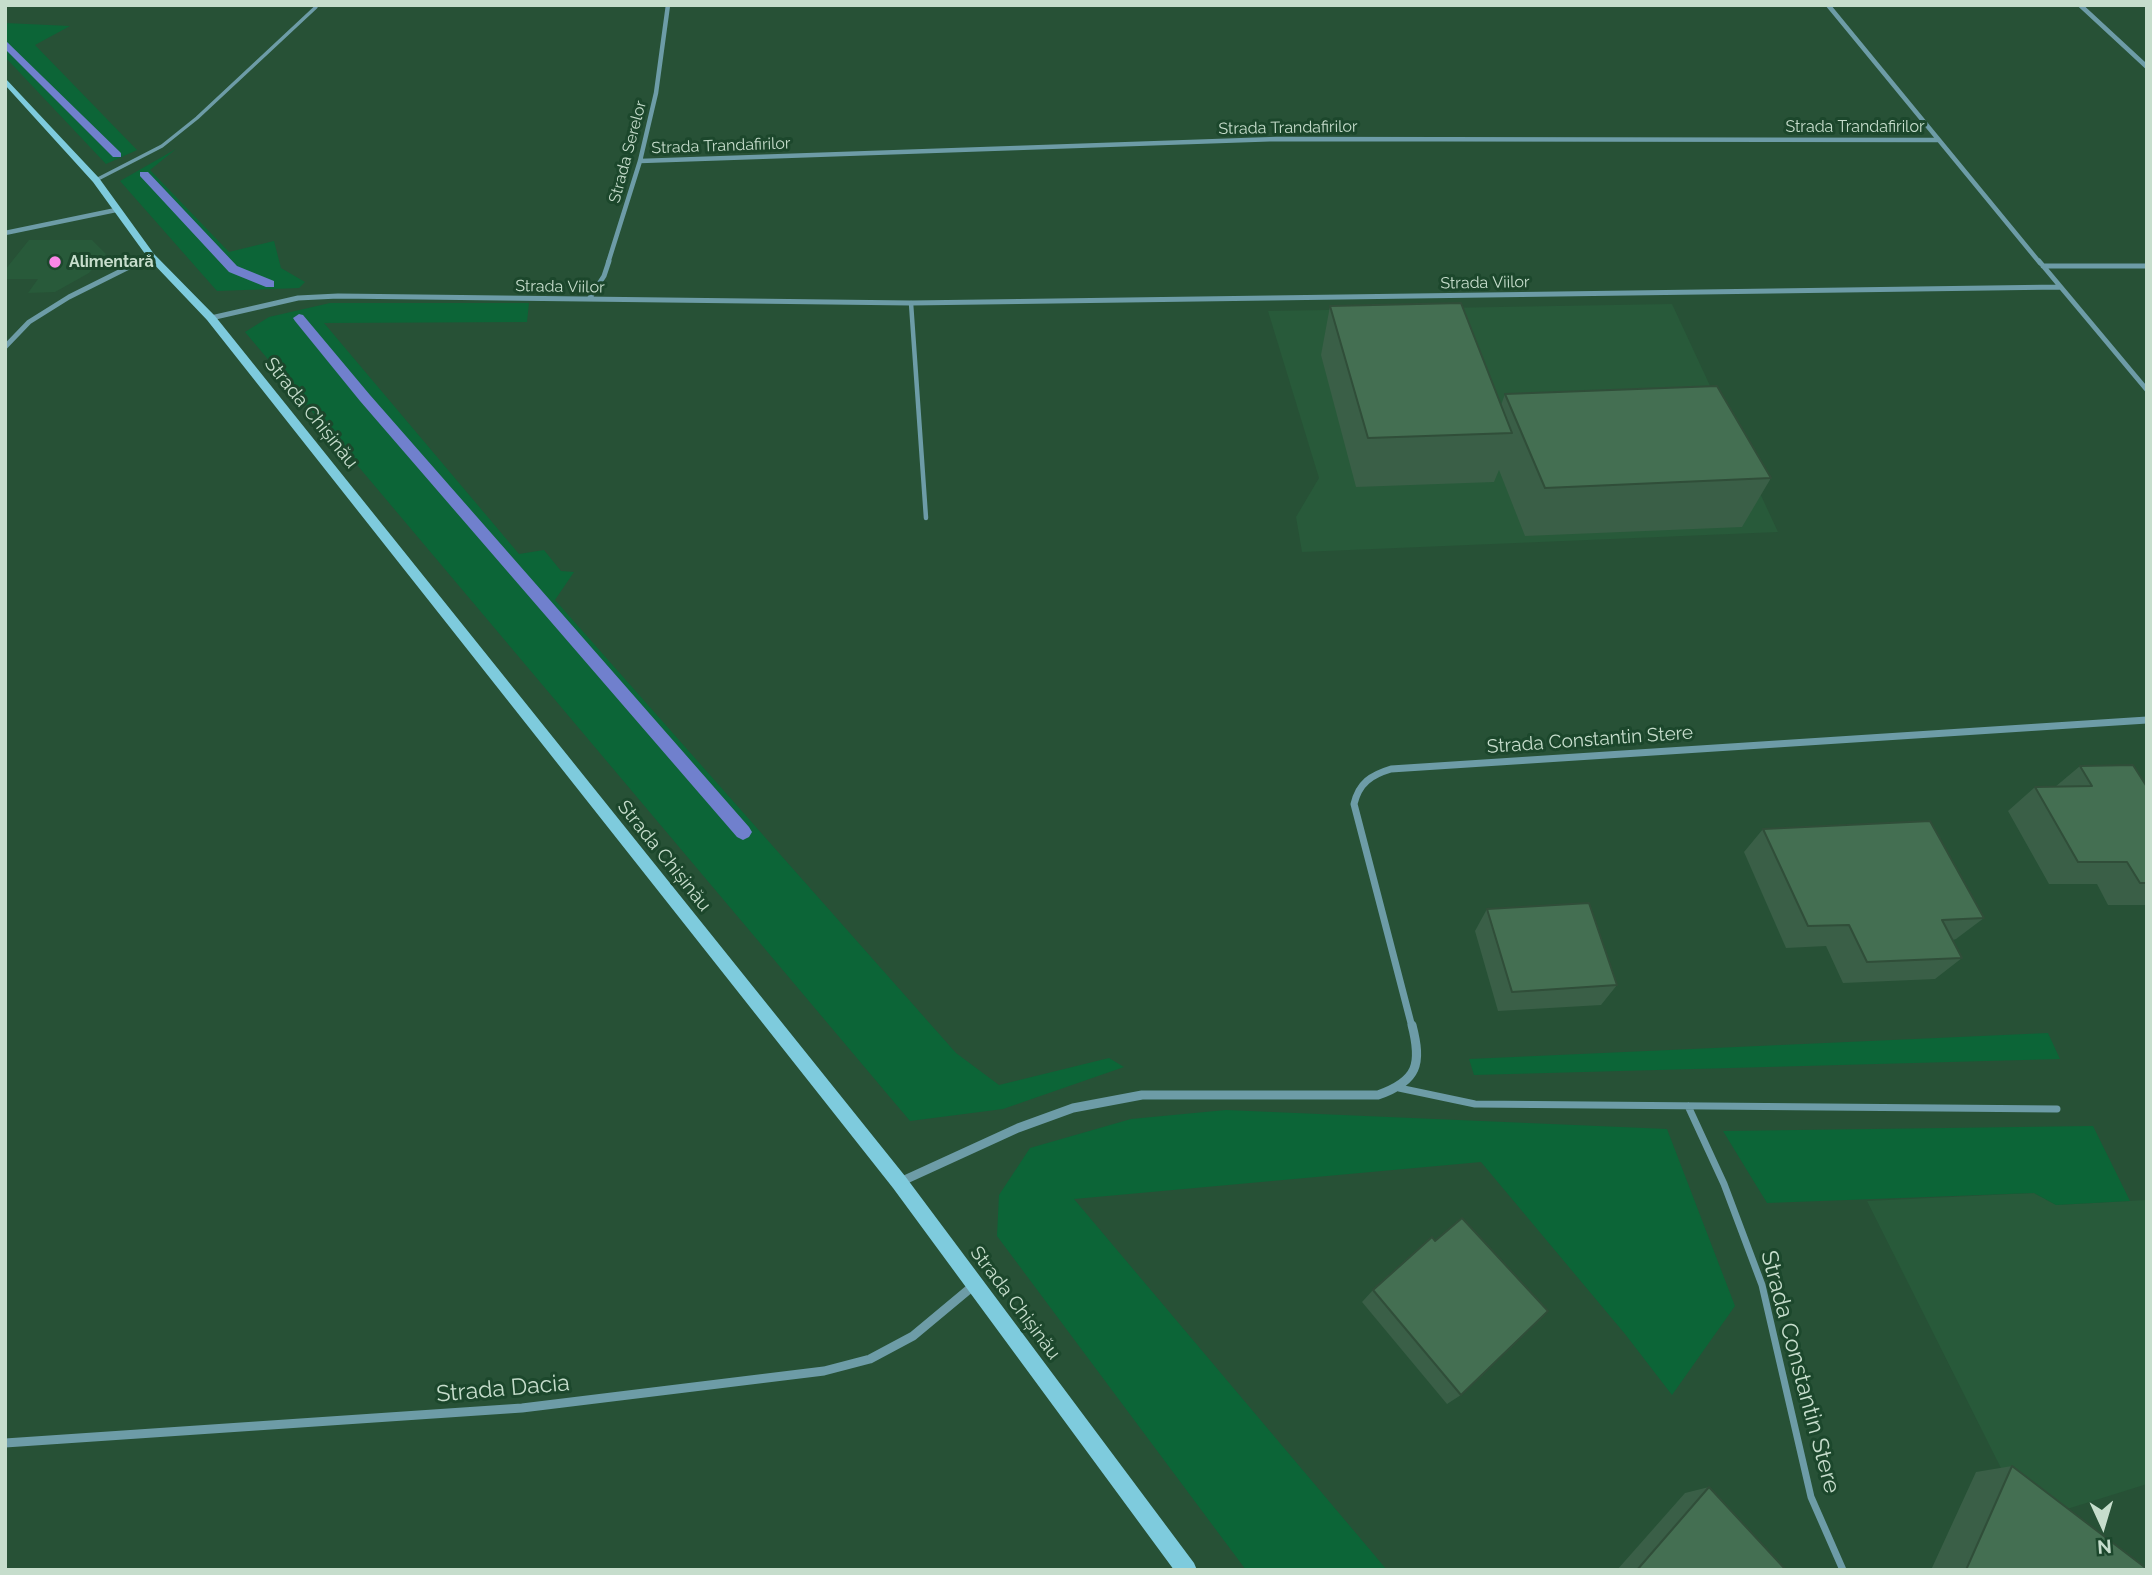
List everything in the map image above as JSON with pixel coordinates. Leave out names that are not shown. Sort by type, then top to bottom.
[{"type":"street","name":"Strada Serelor","points":[[589,299],[604,276],[640,161],[656,93],[668,5]]},
{"type":"street","points":[[1829,5],[1937,140],[2147,390]]},
{"type":"street","points":[[2080,5],[2147,67]]},
{"type":"street","name":"Strada Chișinău","points":[[5,80],[96,180],[151,256],[211,318],[899,1182],[977,1283],[1187,1570]]},
{"type":"street","name":"Strada Trandafirilor","points":[[640,161],[1278,139],[1937,140]]},
{"type":"street","points":[[5,233],[116,210]]},
{"type":"street","points":[[5,347],[29,322],[69,296],[151,256]]},
{"type":"street","points":[[2043,266],[2147,265]]},
{"type":"street","name":"Strada Viilor","points":[[211,318],[298,298],[325,296],[911,303],[2060,287]]},
{"type":"street","name":"Strada Constantin Stere","points":[[1399,1088],[1416,1071],[1418,1048],[1354,804],[1356,791],[1363,780],[1375,774],[1391,769],[2147,720]]},
{"type":"street","points":[[899,1182],[1018,1128],[1073,1108],[1142,1095],[1378,1096],[1399,1088]]},
{"type":"street","name":"Strada Dacia","points":[[5,1443],[522,1408],[824,1371],[870,1359],[914,1336],[977,1283]]},
{"type":"lane","points":[[96,180],[162,146],[197,118],[316,7]]},
{"type":"lane","points":[[911,303],[926,518]]},
{"type":"lane","points":[[1399,1088],[1475,1104],[2057,1109]]},
{"type":"lane","name":"Strada Constantin Stere","points":[[1688,1106],[1724,1184],[1762,1285],[1811,1497],[1843,1570]]},
{"type":"shaded area","points":[[5,23],[70,26],[35,45],[137,150],[106,164],[5,57]]},
{"type":"shaded area","points":[[176,149],[150,170],[229,252],[274,241],[281,268],[305,282],[299,288],[217,291],[120,181]]},
{"type":"shaded area","points":[[29,240],[92,240],[106,254],[89,273],[55,292],[28,293],[38,279],[5,279],[5,270]]},
{"type":"shaded area","points":[[330,303],[529,303],[527,322],[324,323],[519,554],[544,550],[561,571],[574,572],[555,600],[956,1053],[999,1085],[1109,1058],[1124,1067],[1003,1109],[910,1121],[245,332],[269,317]]},
{"type":"shaded area","points":[[1672,304],[1778,532],[1302,552],[1296,517],[1319,478],[1268,311]]},
{"type":"shaded area","points":[[2048,1033],[2060,1059],[1474,1075],[1469,1059]]},
{"type":"shaded area","points":[[1226,1110],[1667,1129],[1735,1306],[1672,1395],[1625,1334],[1481,1162],[1074,1199],[1387,1570],[1246,1570],[997,1236],[999,1195],[1030,1148],[1131,1119]]},
{"type":"shaded area","points":[[2093,1126],[2130,1201],[2056,1205],[2034,1193],[1767,1203],[1723,1131]]},
{"type":"shaded area","points":[[2034,1193],[2056,1205],[2147,1200],[2147,1484],[2051,1514],[2005,1476],[1867,1201]]},
{"type":"building","points":[[1461,303],[1512,433],[1368,438],[1330,306]]},
{"type":"building","points":[[1717,386],[1771,478],[1545,488],[1505,394]]},
{"type":"building","points":[[2133,765],[2147,787],[2147,883],[2140,883],[2127,862],[2078,862],[2035,787],[2092,786],[2080,766]]},
{"type":"building","points":[[1930,821],[1984,918],[1942,920],[1962,958],[1867,962],[1849,925],[1808,926],[1763,829]]},
{"type":"building","points":[[1589,903],[1617,985],[1512,992],[1487,909]]},
{"type":"building","points":[[1462,1218],[1548,1311],[1461,1395],[1373,1290],[1432,1237],[1435,1241]]},
{"type":"building","points":[[2012,1466],[2147,1569],[2147,1570],[1966,1570]]},
{"type":"building","points":[[1709,1487],[1786,1570],[1637,1570]]},
{"type":"waterway","points":[[5,43],[117,155]]},
{"type":"waterway","points":[[144,174],[233,269],[270,284]]},
{"type":"waterway","points":[[299,318],[365,398],[743,832]]},
{"type":"place","name":"Alimentară","points":[[55,262]]}]
